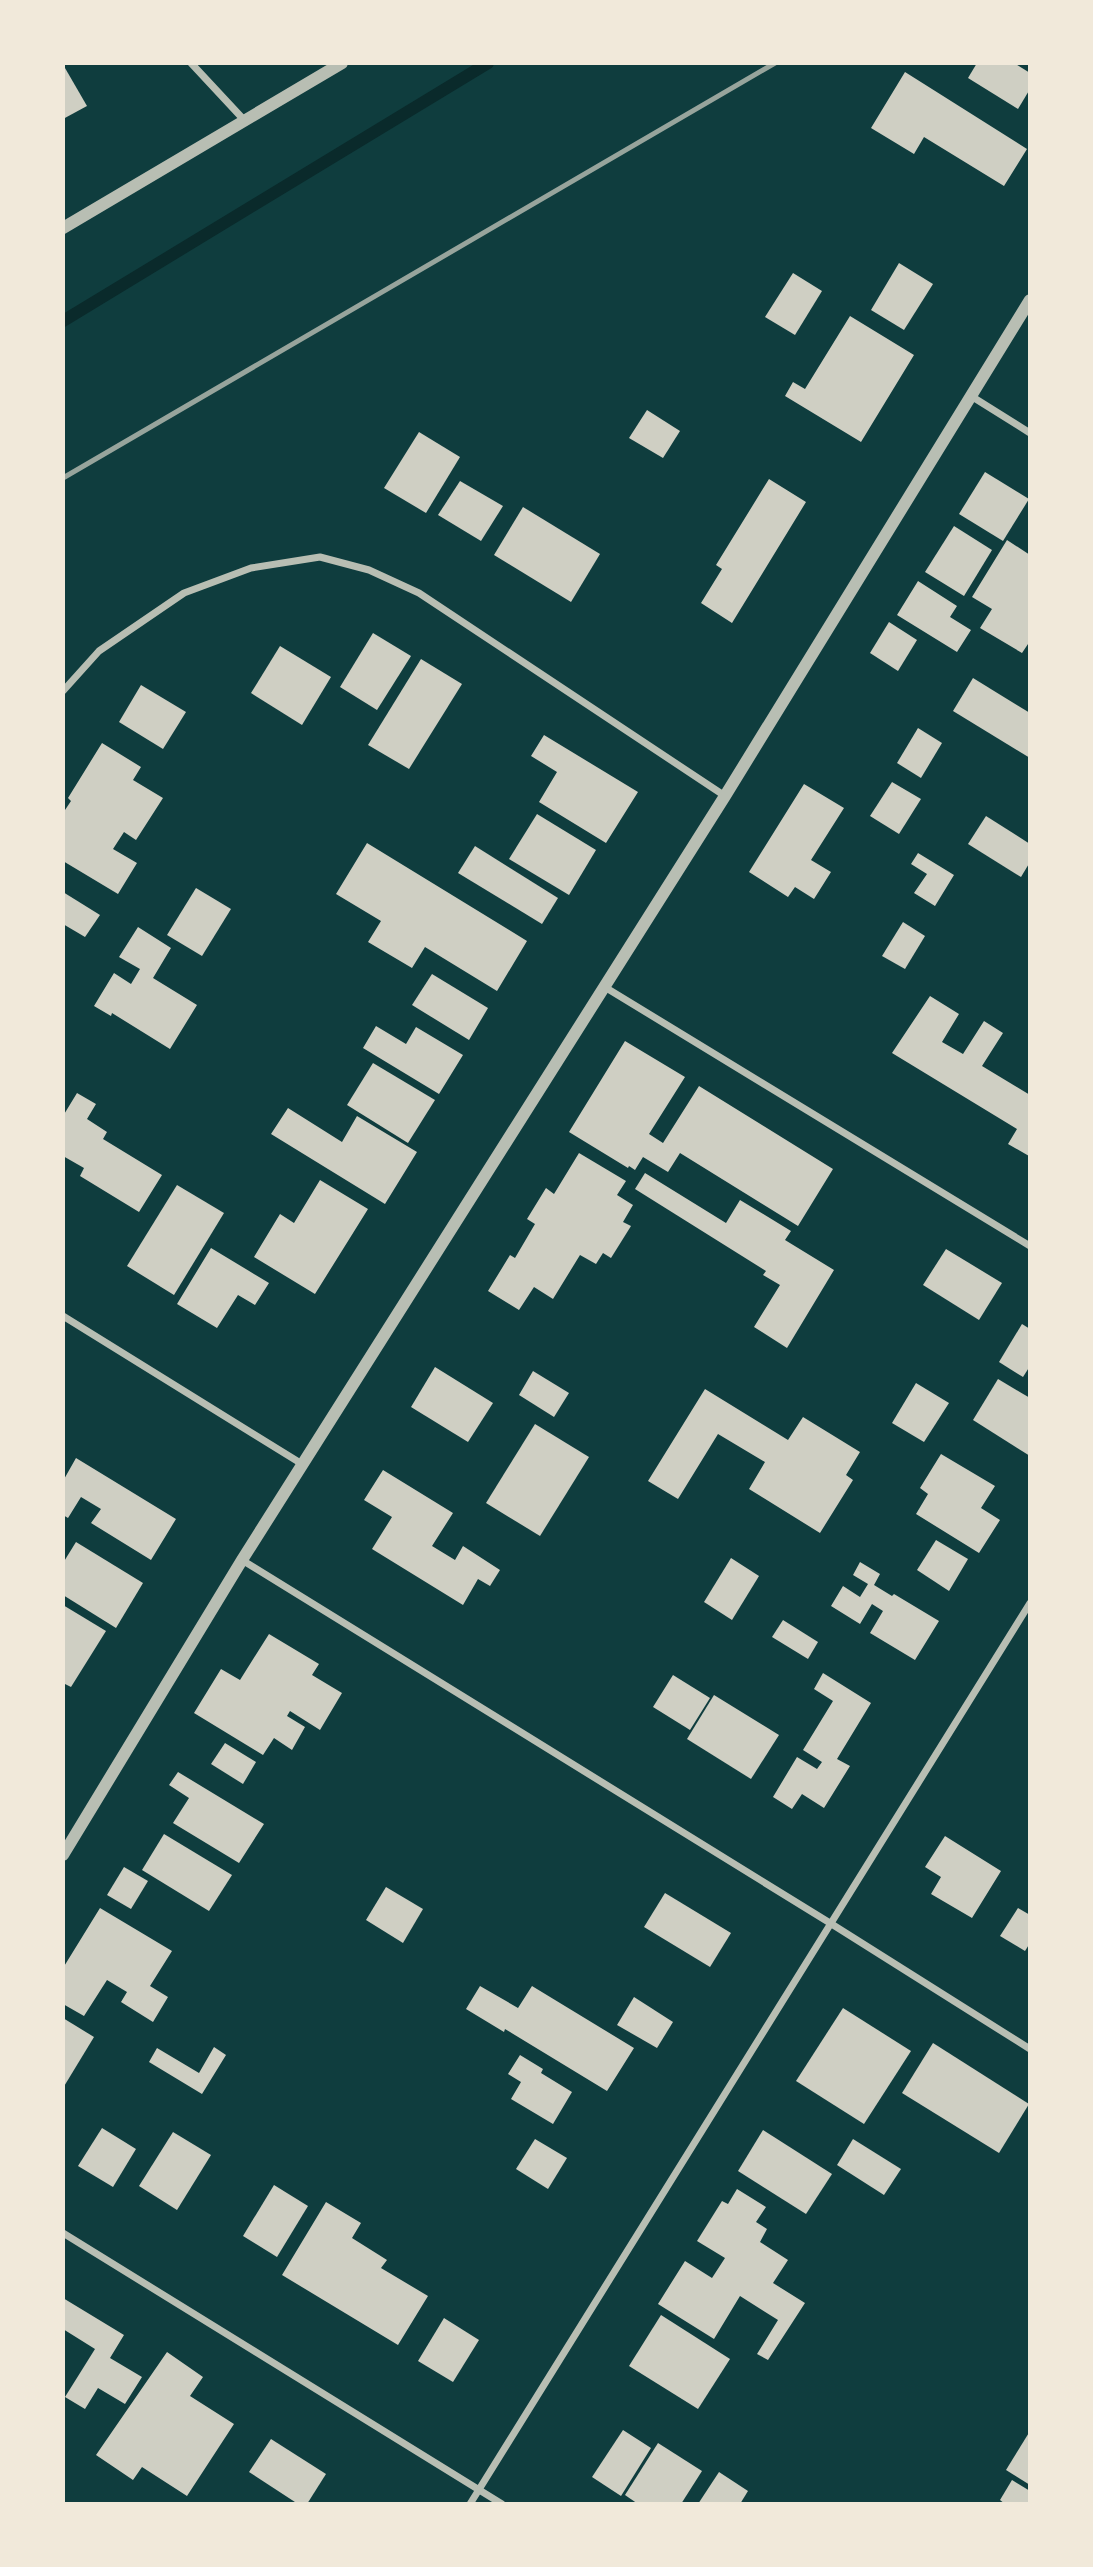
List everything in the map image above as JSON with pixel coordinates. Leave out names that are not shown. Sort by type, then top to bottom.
[{"type":"street","points":[[191,63],[245,121]]},
{"type":"street","points":[[63,228],[342,63]]},
{"type":"street","points":[[63,1855],[242,1560],[725,796],[1030,300]]},
{"type":"street","points":[[971,396],[1030,433]]},
{"type":"street","points":[[63,691],[99,650],[184,593],[251,568],[320,557],[369,570],[419,593],[725,796]]},
{"type":"street","points":[[603,986],[1030,1246]]},
{"type":"street","points":[[63,1316],[303,1464]]},
{"type":"street","points":[[242,1560],[1030,2049]]},
{"type":"street","points":[[470,2504],[1030,1603]]},
{"type":"street","points":[[63,2233],[502,2504]]},
{"type":"building","points":[[977,63],[1014,63],[1030,73],[1030,89],[1018,109],[968,78]]},
{"type":"building","points":[[65,68],[87,106],[63,119],[63,69]]},
{"type":"building","points":[[905,72],[1027,149],[1004,186],[924,137],[914,154],[871,128]]},
{"type":"building","points":[[899,263],[933,284],[904,330],[871,310]]},
{"type":"building","points":[[793,273],[822,291],[795,335],[765,317]]},
{"type":"building","points":[[850,316],[914,355],[861,442],[785,396],[793,382],[805,389]]},
{"type":"building","points":[[647,410],[680,431],[663,458],[629,438]]},
{"type":"building","points":[[419,432],[460,457],[426,513],[384,488]]},
{"type":"building","points":[[985,472],[1029,499],[1003,541],[959,514]]},
{"type":"building","points":[[769,479],[806,502],[732,623],[701,603],[722,569],[716,565]]},
{"type":"building","points":[[460,481],[503,506],[481,541],[438,515]]},
{"type":"building","points":[[523,507],[600,554],[571,602],[494,555]]},
{"type":"building","points":[[954,526],[992,550],[964,596],[925,572]]},
{"type":"building","points":[[1007,540],[1030,555],[1030,641],[1022,653],[980,628],[992,609],[972,597]]},
{"type":"building","points":[[918,581],[957,606],[950,617],[971,630],[957,652],[897,615]]},
{"type":"building","points":[[889,622],[917,640],[898,671],[870,653]]},
{"type":"building","points":[[373,633],[411,656],[377,710],[340,687]]},
{"type":"building","points":[[280,646],[331,677],[302,725],[251,693]]},
{"type":"building","points":[[421,659],[462,684],[409,769],[368,745]]},
{"type":"building","points":[[973,678],[1030,713],[1030,758],[953,711]]},
{"type":"building","points":[[141,685],[186,712],[163,749],[119,722]]},
{"type":"building","points":[[918,728],[942,743],[921,778],[897,763]]},
{"type":"building","points":[[544,735],[638,792],[606,843],[539,802],[557,772],[531,756]]},
{"type":"building","points":[[102,743],[141,767],[133,780],[163,798],[136,840],[124,832],[113,849],[137,863],[118,894],[63,861],[63,813],[71,801],[68,798]]},
{"type":"building","points":[[892,782],[921,799],[899,834],[870,816]]},
{"type":"building","points":[[804,784],[844,808],[811,860],[831,872],[814,899],[795,887],[788,897],[749,872]]},
{"type":"building","points":[[537,814],[596,850],[569,895],[509,859]]},
{"type":"building","points":[[986,816],[1030,844],[1030,862],[1021,877],[968,844]]},
{"type":"building","points":[[367,843],[527,941],[497,991],[425,947],[412,968],[368,942],[381,921],[336,894]]},
{"type":"building","points":[[475,846],[558,898],[542,924],[458,873]]},
{"type":"building","points":[[918,853],[954,875],[935,906],[914,893],[927,874],[911,864]]},
{"type":"building","points":[[196,888],[231,909],[202,956],[167,935]]},
{"type":"building","points":[[63,892],[100,915],[85,937],[63,924]]},
{"type":"building","points":[[903,922],[925,936],[905,969],[882,956]]},
{"type":"building","points":[[138,927],[171,948],[153,978],[197,1005],[170,1049],[112,1013],[111,1016],[94,1006],[114,973],[131,984],[140,969],[119,957]]},
{"type":"building","points":[[432,974],[488,1008],[469,1040],[412,1005]]},
{"type":"building","points":[[930,996],[959,1014],[942,1042],[963,1054],[984,1021],[1003,1033],[982,1066],[1030,1095],[1029,1156],[1008,1144],[1017,1129],[892,1053]]},
{"type":"building","points":[[376,1026],[406,1044],[416,1027],[463,1055],[439,1094],[363,1048]]},
{"type":"building","points":[[625,1041],[685,1077],[649,1134],[663,1143],[699,1086],[833,1169],[798,1226],[680,1153],[668,1172],[643,1157],[635,1170],[569,1132]]},
{"type":"building","points":[[373,1063],[435,1100],[408,1143],[347,1105]]},
{"type":"building","points":[[77,1093],[96,1104],[87,1119],[107,1132],[103,1139],[162,1175],[139,1212],[80,1176],[84,1168],[63,1156],[63,1116]]},
{"type":"building","points":[[288,1108],[342,1142],[357,1116],[417,1152],[385,1204],[271,1134]]},
{"type":"building","points":[[579,1153],[626,1181],[617,1195],[633,1205],[623,1222],[631,1226],[611,1258],[603,1253],[596,1264],[580,1255],[553,1299],[534,1287],[519,1310],[488,1291],[510,1255],[515,1258],[535,1224],[527,1219],[546,1188],[554,1194]]},
{"type":"building","points":[[645,1173],[726,1223],[740,1200],[791,1231],[785,1240],[834,1270],[787,1348],[754,1327],[780,1285],[763,1275],[766,1271],[635,1189]]},
{"type":"building","points":[[320,1180],[368,1209],[315,1294],[254,1257],[280,1214],[294,1223]]},
{"type":"building","points":[[177,1185],[224,1213],[174,1295],[127,1266]]},
{"type":"building","points":[[211,1248],[269,1283],[255,1305],[238,1295],[217,1328],[177,1304]]},
{"type":"building","points":[[946,1249],[1002,1283],[979,1320],[923,1285]]},
{"type":"building","points":[[1022,1324],[1030,1329],[1030,1366],[1023,1377],[999,1362]]},
{"type":"building","points":[[435,1367],[493,1403],[468,1442],[411,1407]]},
{"type":"building","points":[[533,1371],[569,1393],[554,1417],[519,1395]]},
{"type":"building","points":[[998,1379],[1030,1398],[1030,1456],[973,1420]]},
{"type":"building","points":[[916,1383],[949,1403],[924,1442],[892,1423]]},
{"type":"building","points":[[705,1389],[788,1440],[803,1417],[860,1452],[846,1475],[853,1480],[820,1533],[749,1489],[765,1462],[718,1434],[678,1499],[648,1481]]},
{"type":"building","points":[[535,1424],[589,1457],[540,1536],[486,1503]]},
{"type":"building","points":[[941,1454],[995,1486],[981,1508],[1000,1520],[979,1553],[916,1514],[928,1494],[920,1488]]},
{"type":"building","points":[[76,1458],[176,1519],[151,1560],[91,1523],[101,1509],[81,1497],[68,1518],[63,1515],[63,1481]]},
{"type":"building","points":[[383,1470],[453,1513],[432,1546],[455,1560],[463,1546],[500,1570],[490,1586],[478,1579],[463,1605],[372,1549],[392,1517],[364,1500]]},
{"type":"building","points":[[936,1540],[968,1559],[949,1591],[917,1570]]},
{"type":"building","points":[[76,1542],[143,1583],[116,1628],[63,1595],[63,1563]]},
{"type":"building","points":[[731,1558],[759,1576],[732,1620],[704,1602]]},
{"type":"building","points":[[860,1562],[880,1574],[874,1585],[939,1621],[915,1660],[870,1633],[883,1611],[872,1604],[860,1624],[831,1606],[843,1586],[860,1597],[868,1584],[853,1575]]},
{"type":"building","points":[[63,1605],[106,1631],[71,1687],[63,1683]]},
{"type":"building","points":[[783,1620],[818,1642],[808,1659],[772,1637]]},
{"type":"building","points":[[269,1634],[319,1664],[312,1675],[342,1693],[320,1730],[290,1711],[287,1716],[305,1727],[292,1750],[274,1738],[263,1755],[194,1713],[221,1669],[240,1680]]},
{"type":"building","points":[[823,1673],[871,1703],[837,1759],[850,1766],[824,1808],[802,1794],[792,1809],[773,1797],[797,1757],[817,1769],[822,1762],[803,1750],[833,1701],[814,1689]]},
{"type":"building","points":[[673,1675],[710,1698],[690,1730],[653,1707]]},
{"type":"building","points":[[714,1695],[779,1735],[751,1779],[687,1739]]},
{"type":"building","points":[[225,1743],[256,1762],[243,1784],[211,1764]]},
{"type":"building","points":[[178,1772],[264,1824],[239,1863],[173,1823],[189,1798],[169,1785]]},
{"type":"building","points":[[164,1834],[232,1875],[209,1911],[142,1870]]},
{"type":"building","points":[[945,1836],[1001,1871],[972,1918],[931,1894],[941,1877],[925,1867]]},
{"type":"building","points":[[124,1867],[148,1881],[131,1909],[107,1895]]},
{"type":"building","points":[[386,1887],[423,1909],[403,1943],[366,1920]]},
{"type":"building","points":[[665,1893],[731,1933],[710,1967],[644,1927]]},
{"type":"building","points":[[100,1908],[172,1951],[150,1986],[168,1997],[153,2022],[121,2002],[127,1992],[107,1980],[84,2016],[63,2004],[63,1968]]},
{"type":"building","points":[[1018,1908],[1030,1915],[1030,1943],[1025,1951],[1000,1936]]},
{"type":"building","points":[[480,1986],[518,2008],[532,1986],[634,2048],[607,2091],[505,2029],[504,2032],[466,2009]]},
{"type":"building","points":[[634,1997],[673,2022],[657,2048],[617,2025]]},
{"type":"building","points":[[843,2008],[911,2051],[864,2124],[796,2081]]},
{"type":"building","points":[[63,2018],[94,2037],[63,2088]]},
{"type":"building","points":[[933,2043],[1029,2104],[999,2153],[902,2093]]},
{"type":"building","points":[[214,2047],[226,2055],[202,2094],[149,2062],[157,2048],[199,2073]]},
{"type":"building","points":[[520,2055],[543,2069],[541,2073],[572,2092],[553,2124],[511,2099],[521,2082],[508,2074]]},
{"type":"building","points":[[102,2128],[136,2149],[113,2187],[78,2166]]},
{"type":"building","points":[[763,2130],[832,2174],[806,2214],[738,2171]]},
{"type":"building","points":[[173,2132],[211,2155],[177,2210],[139,2186]]},
{"type":"building","points":[[535,2139],[567,2158],[548,2189],[516,2169]]},
{"type":"building","points":[[853,2139],[901,2169],[884,2195],[837,2165]]},
{"type":"building","points":[[274,2185],[308,2206],[277,2257],[243,2236]]},
{"type":"building","points":[[737,2189],[766,2207],[756,2222],[767,2229],[760,2242],[788,2260],[773,2283],[805,2303],[768,2360],[757,2354],[778,2320],[740,2296],[714,2339],[658,2304],[685,2261],[712,2278],[725,2258],[697,2241],[722,2201],[728,2204]]},
{"type":"building","points":[[326,2202],[361,2223],[352,2238],[387,2260],[381,2268],[428,2296],[398,2345],[282,2275]]},
{"type":"building","points":[[63,2298],[124,2335],[110,2358],[142,2377],[125,2404],[98,2388],[85,2409],[65,2397],[95,2349],[63,2329]]},
{"type":"building","points":[[661,2315],[730,2359],[698,2409],[629,2366]]},
{"type":"building","points":[[444,2318],[479,2340],[453,2382],[418,2361]]},
{"type":"building","points":[[167,2352],[203,2377],[190,2396],[234,2424],[187,2496],[142,2467],[133,2480],[96,2455]]},
{"type":"building","points":[[623,2430],[651,2448],[621,2496],[592,2477]]},
{"type":"building","points":[[1030,2431],[1030,2485],[1006,2470]]},
{"type":"building","points":[[271,2439],[326,2474],[307,2504],[298,2504],[249,2472]]},
{"type":"building","points":[[658,2443],[702,2471],[681,2504],[638,2504],[625,2495]]},
{"type":"building","points":[[719,2472],[748,2491],[740,2504],[698,2504]]},
{"type":"building","points":[[1012,2480],[1030,2491],[1030,2504],[1005,2504],[1000,2500]]},
{"type":"waterway","points":[[63,321],[488,63]]},
{"type":"railway","points":[[63,478],[775,63]]}]
